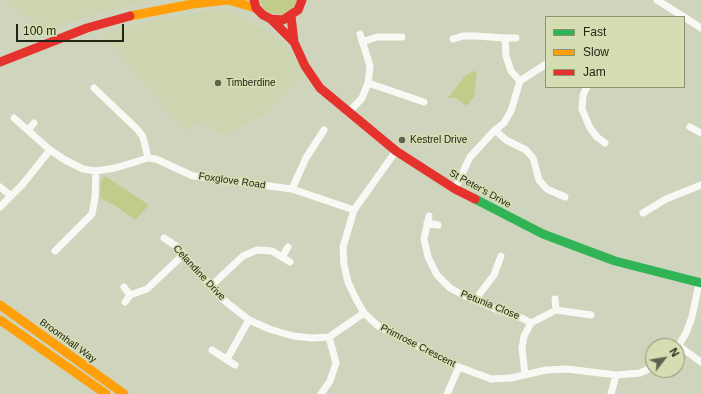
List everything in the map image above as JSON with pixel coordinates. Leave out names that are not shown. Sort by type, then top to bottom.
[{"type":"main road","points":[[0,62],[22,52],[87,28],[151,11],[228,0],[255,4]]},
{"type":"main road","points":[[271,19],[283,20],[291,16],[298,10],[304,1]]},
{"type":"main road","name":"St Peter's Drive","points":[[255,4],[263,15],[271,19],[294,42]]},
{"type":"main road","name":"St Peter's Drive","points":[[291,16],[294,42],[305,66],[320,88],[348,113],[396,151],[455,189],[543,234],[595,254],[644,269],[700,283]]},
{"type":"main road","name":"Broomhall Way","points":[[0,305],[124,394]]},
{"type":"main road","points":[[0,320],[106,394]]},
{"type":"street","points":[[657,0],[682,16]]},
{"type":"street","points":[[685,18],[701,28]]},
{"type":"street","points":[[348,113],[362,98],[368,83],[370,66],[360,34]]},
{"type":"street","points":[[453,39],[463,36],[516,38]]},
{"type":"street","points":[[362,42],[377,37],[402,38]]},
{"type":"street","points":[[505,38],[506,56],[511,71],[520,81]]},
{"type":"street","points":[[455,189],[470,157],[495,130],[504,123],[511,111],[520,81],[545,65]]},
{"type":"street","points":[[368,83],[424,102]]},
{"type":"street","points":[[14,118],[50,150],[77,166],[96,171],[114,168],[148,158],[143,137],[138,130],[94,88]]},
{"type":"street","points":[[586,88],[583,95],[582,109],[590,128],[597,137],[605,143]]},
{"type":"street","points":[[28,130],[34,123]]},
{"type":"street","points":[[690,127],[701,133]]},
{"type":"street","points":[[292,190],[306,158],[324,130]]},
{"type":"street","points":[[495,130],[506,140],[526,150],[533,158],[539,180],[548,189],[565,197]]},
{"type":"street","points":[[0,207],[10,195],[22,185],[50,150]]},
{"type":"street","name":"Primrose Crescent","points":[[396,151],[354,210],[343,247],[344,265],[348,282],[364,313],[378,326],[395,336],[459,366],[491,379],[511,378],[546,370],[567,369],[616,376],[640,373],[645,371]]},
{"type":"street","name":"Foxglove Road","points":[[148,158],[167,163],[193,176],[292,190],[354,210]]},
{"type":"street","points":[[55,250],[92,214],[95,198],[96,171]]},
{"type":"street","points":[[643,213],[666,199],[701,186]]},
{"type":"street","points":[[0,187],[10,195]]},
{"type":"street","name":"Petunia Close","points":[[438,225],[428,219],[424,239],[428,257],[437,275],[450,288],[531,323]]},
{"type":"street","name":"Celandine Drive","points":[[164,238],[176,246],[221,298],[249,320],[293,336],[312,338],[329,337]]},
{"type":"street","points":[[282,257],[288,247]]},
{"type":"street","points":[[211,286],[243,256],[250,252],[257,250],[272,251],[290,262]]},
{"type":"street","points":[[125,302],[130,295],[148,289],[183,255]]},
{"type":"street","points":[[475,300],[494,275],[501,256]]},
{"type":"street","points":[[682,338],[692,317],[700,283]]},
{"type":"street","points":[[124,287],[130,295]]},
{"type":"street","points":[[555,299],[556,310]]},
{"type":"street","points":[[525,375],[522,348],[524,336],[531,323],[556,310],[591,315]]},
{"type":"street","points":[[321,394],[330,381],[336,363],[329,337],[364,313]]},
{"type":"street","points":[[227,359],[249,320]]},
{"type":"street","points":[[212,350],[235,365]]},
{"type":"street","points":[[685,352],[701,362]]},
{"type":"street","points":[[447,394],[459,366]]},
{"type":"street","points":[[611,394],[616,376]]},
{"type":"shaded area","points":[[4,0],[144,0],[95,14],[47,31]]},
{"type":"shaded area","points":[[221,9],[232,11],[280,40],[288,48],[304,76],[265,113],[242,124],[229,136],[216,131],[202,121],[185,131],[102,33],[155,20]]},
{"type":"green space","points":[[260,0],[297,0],[295,5],[287,13],[281,15],[268,12],[263,8]]},
{"type":"green space","points":[[473,71],[477,72],[474,97],[467,106],[456,98],[448,98],[465,76]]},
{"type":"green space","points":[[105,176],[149,205],[135,220],[116,206],[100,198],[101,181]]},
{"type":"traffic: fast","points":[[475,199],[543,234],[615,261],[701,283]]},
{"type":"traffic: slow","points":[[228,0],[256,8]]},
{"type":"traffic: slow","points":[[130,16],[192,4],[228,0]]},
{"type":"traffic: slow","points":[[0,305],[124,394]]},
{"type":"traffic: slow","points":[[0,320],[106,394]]},
{"type":"traffic: jam","points":[[254,0],[256,8],[263,15],[271,19],[283,20],[298,10],[302,0]]},
{"type":"traffic: jam","points":[[0,62],[87,28],[130,16]]},
{"type":"traffic: jam","points":[[291,16],[294,42],[305,66],[320,88],[396,151],[455,189],[475,199]]},
{"type":"traffic: jam","points":[[271,19],[294,42]]},
{"type":"place","name":"Timberdine","points":[[218,83]]},
{"type":"place","name":"Kestrel Drive","points":[[402,140]]}]
